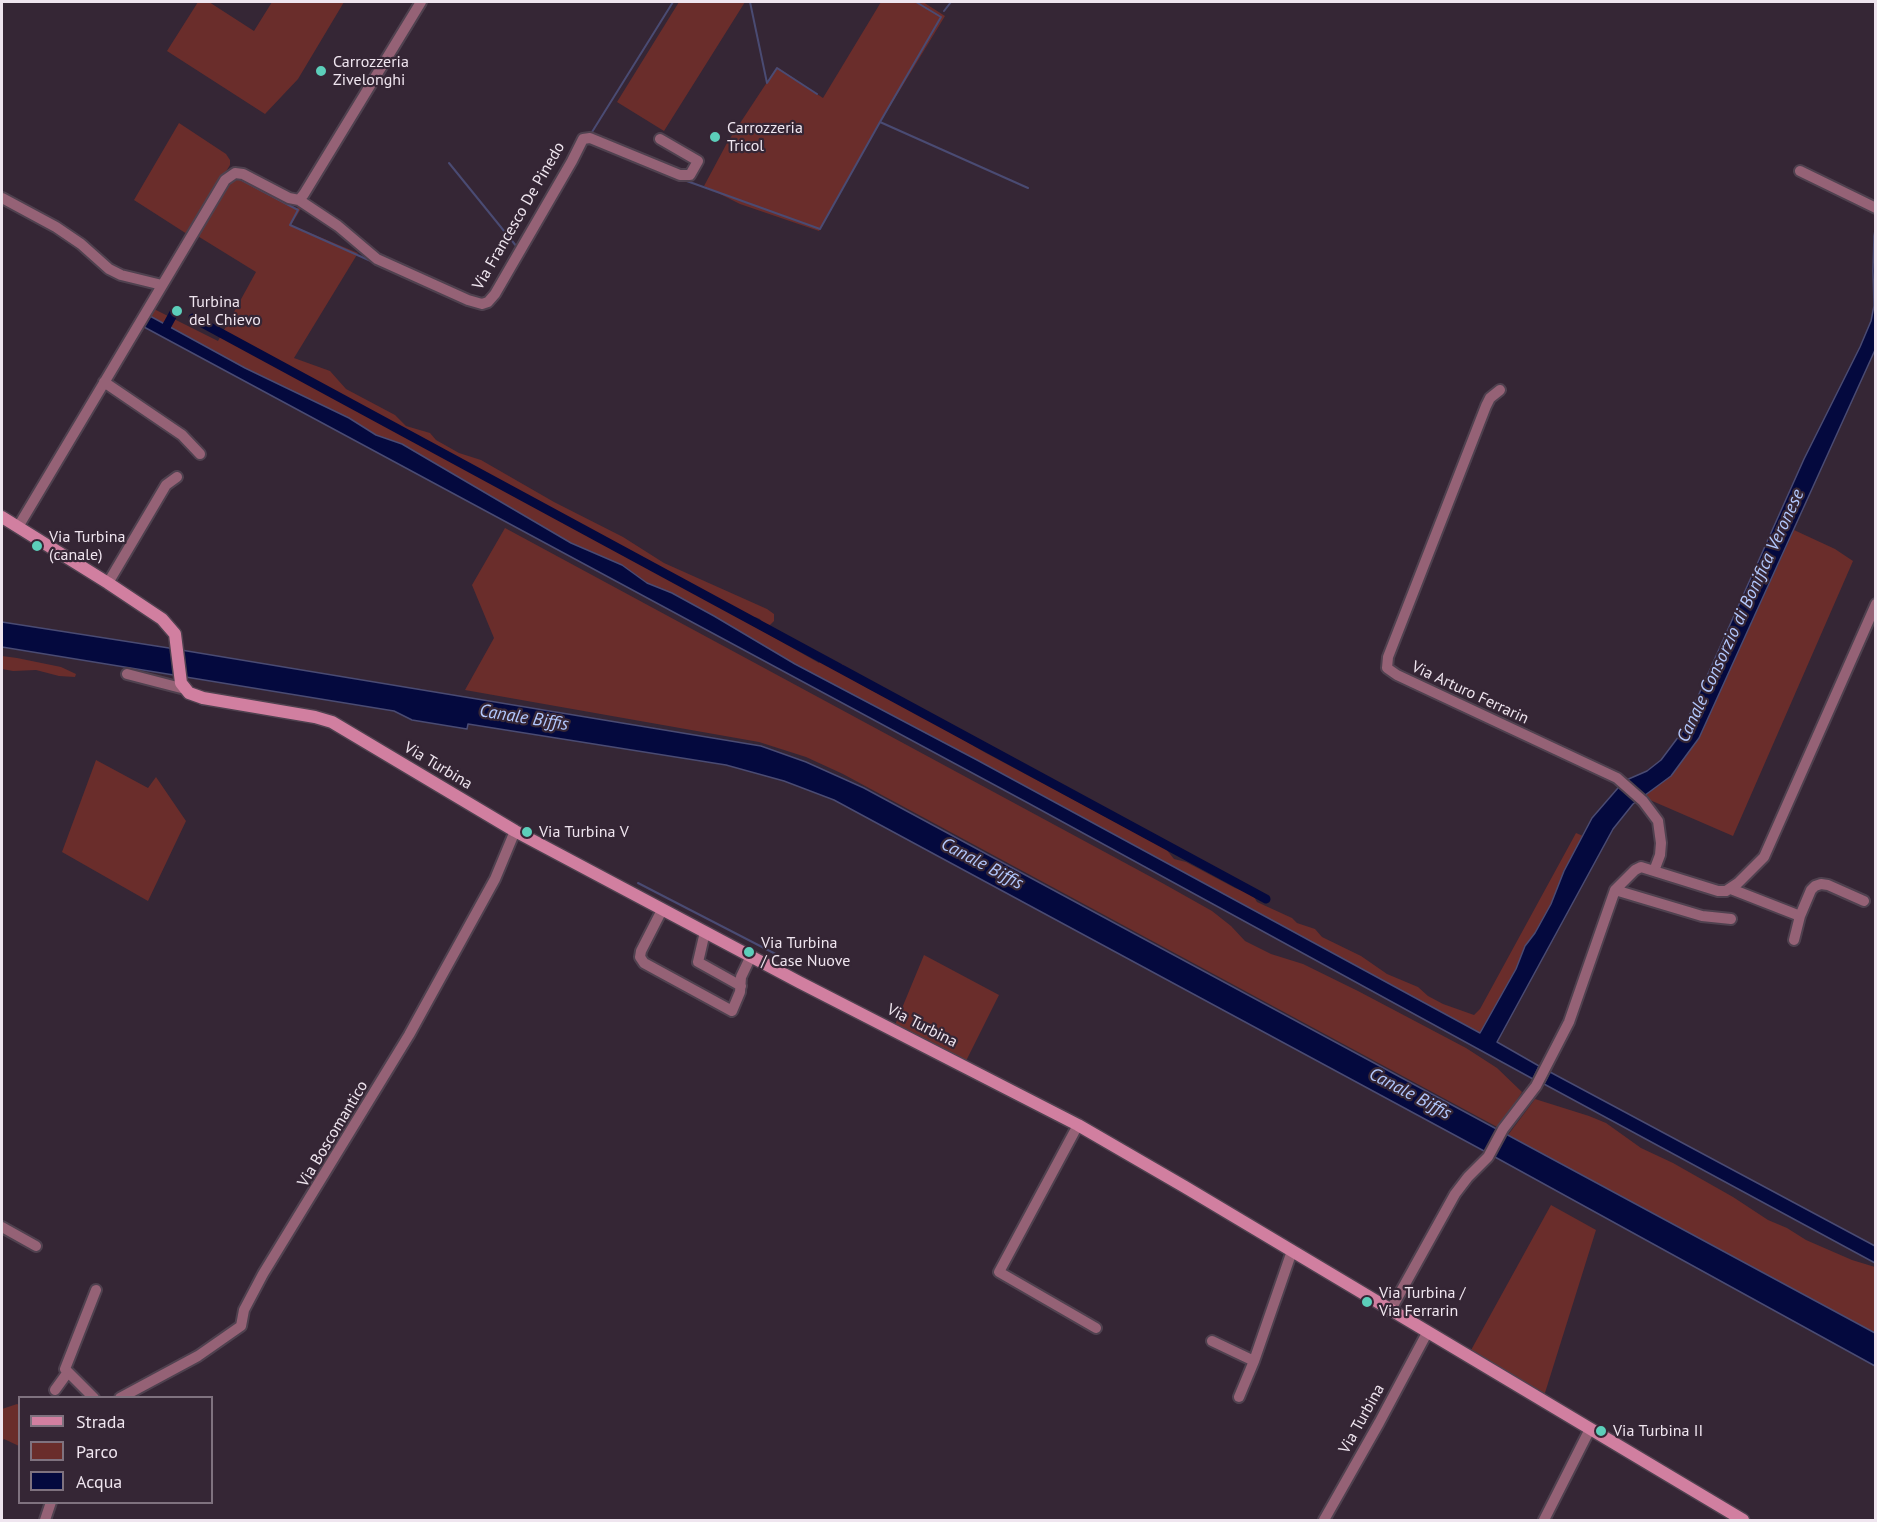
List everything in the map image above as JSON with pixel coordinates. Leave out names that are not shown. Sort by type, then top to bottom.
[{"type":"street","points":[[299,200],[311,184],[421,2]]},
{"type":"street","name":"Via Francesco De Pinedo","points":[[18,527],[225,180],[235,174],[243,174],[289,198],[299,200],[338,226],[377,260],[468,300],[482,303],[488,302],[495,294],[583,139],[590,138],[680,175],[690,175],[698,161],[660,140]]},
{"type":"street","points":[[1800,171],[1875,208]]},
{"type":"street","points":[[2,198],[56,227],[121,275],[162,285]]},
{"type":"street","points":[[104,382],[182,435],[200,454]]},
{"type":"street","name":"Via Arturo Ferrarin","points":[[1500,390],[1490,398],[1486,406],[1388,657],[1387,668],[1397,675],[1617,778],[1643,801],[1658,821],[1660,855],[1654,871]]},
{"type":"street","points":[[108,583],[166,485],[177,477]]},
{"type":"street","points":[[2,517],[162,619],[175,634],[177,640],[183,686]]},
{"type":"street","points":[[1390,1311],[1455,1194],[1488,1157],[1503,1129],[1536,1086],[1569,1022],[1615,890],[1641,867],[1718,891],[1726,891],[1731,889],[1768,851],[1875,604]]},
{"type":"street","name":"Via Turbina","points":[[127,674],[183,686],[189,693],[203,698],[315,717],[332,722],[515,831],[662,910],[1078,1125],[1743,1521]]},
{"type":"street","name":"Via Boscomantico","points":[[124,1396],[198,1356],[241,1326],[244,1310],[263,1274],[410,1035],[495,879],[515,831]]},
{"type":"street","points":[[1794,940],[1800,915],[1810,890],[1815,886],[1828,885],[1864,901]]},
{"type":"street","points":[[1731,889],[1800,915]]},
{"type":"street","points":[[1615,890],[1701,916],[1731,919]]},
{"type":"street","points":[[662,910],[641,951],[640,957],[644,963],[732,1011],[741,986],[741,977],[751,956]]},
{"type":"street","points":[[705,932],[698,962],[741,986]]},
{"type":"street","points":[[1078,1125],[999,1272],[1096,1328]]},
{"type":"street","points":[[2,1227],[36,1246]]},
{"type":"street","points":[[1239,1396],[1292,1251]]},
{"type":"street","points":[[92,1396],[65,1369],[96,1290]]},
{"type":"street","name":"Via Turbina","points":[[1324,1521],[1427,1333]]},
{"type":"street","points":[[1212,1341],[1254,1360]]},
{"type":"street","points":[[55,1390],[68,1372]]},
{"type":"street","points":[[1544,1521],[1590,1429]]},
{"type":"street","points":[[45,1521],[51,1504]]},
{"type":"green space","points":[[198,2],[209,2],[254,31],[272,2],[344,2],[298,79],[265,114],[167,51]]},
{"type":"green space","points":[[679,2],[745,2],[664,131],[617,102]]},
{"type":"green space","points":[[881,2],[923,2],[945,16],[881,121],[819,231],[740,204],[704,186],[727,143],[777,67],[823,98]]},
{"type":"green space","points":[[179,123],[226,154],[230,160],[230,165],[187,234],[134,200]]},
{"type":"green space","points":[[241,178],[296,208],[302,207],[291,225],[358,253],[294,358],[330,371],[346,389],[395,415],[406,426],[430,433],[436,440],[459,453],[481,460],[554,502],[623,537],[664,563],[767,609],[774,614],[774,621],[770,625],[763,624],[755,617],[748,618],[752,625],[819,663],[821,660],[831,660],[834,665],[842,664],[852,673],[857,682],[867,688],[1166,849],[1174,859],[1186,862],[1253,895],[1257,902],[1292,918],[1297,923],[1315,929],[1322,937],[1361,956],[1387,974],[1418,987],[1428,996],[1443,1004],[1474,1015],[1480,1009],[1576,833],[1583,836],[1564,871],[1551,904],[1525,946],[1516,969],[1480,1033],[795,664],[672,593],[647,583],[622,565],[571,543],[402,444],[376,435],[349,418],[245,368],[150,316],[154,309],[218,341],[256,272],[196,235],[229,182]]},
{"type":"green space","points":[[505,528],[1164,884],[1212,911],[1245,941],[1271,954],[1303,964],[1466,1048],[1497,1068],[1522,1092],[1499,1128],[843,774],[806,757],[759,742],[465,690],[494,638],[472,585]]},
{"type":"green space","points":[[1794,530],[1835,549],[1853,561],[1733,836],[1643,797],[1699,738]]},
{"type":"green space","points":[[2,656],[61,667],[76,674],[75,677],[59,676],[36,670],[2,669]]},
{"type":"green space","points":[[96,760],[148,788],[156,777],[186,821],[148,901],[62,852]]},
{"type":"green space","points":[[924,955],[999,995],[966,1061],[895,1025]]},
{"type":"green space","points":[[1535,1099],[1606,1123],[1641,1148],[1673,1163],[1733,1197],[1768,1220],[1806,1240],[1852,1260],[1875,1267],[1875,1333],[1508,1135]]},
{"type":"green space","points":[[1551,1205],[1596,1230],[1544,1396],[1470,1352]]},
{"type":"green space","points":[[18,1404],[18,1446],[4,1439],[2,1441],[2,1409]]},
{"type":"water","name":"Canale Consorzio di Bonifica Veronese","points":[[1875,230],[1875,350],[1699,738],[1671,776],[1633,804],[1613,829],[1497,1042],[1539,1066],[1533,1079],[1028,803],[144,327],[150,316],[245,368],[349,418],[376,435],[402,444],[571,543],[622,565],[647,583],[672,593],[795,664],[1480,1033],[1516,969],[1525,946],[1551,904],[1564,871],[1592,818],[1624,781],[1647,771],[1661,760],[1682,732],[1804,459],[1871,321],[1874,306]]},
{"type":"water","name":"Canale Biffis","points":[[2,622],[761,746],[806,762],[864,788],[1875,1333],[1875,1366],[1484,1151],[834,800],[784,781],[726,765],[468,724],[467,729],[412,720],[394,711],[2,647]]},
{"type":"water","points":[[1550,1072],[1875,1246],[1875,1263],[1544,1084]]},
{"type":"waterway","points":[[592,132],[673,2]]},
{"type":"waterway","points":[[750,2],[767,83]]},
{"type":"waterway","points":[[880,122],[941,17],[916,2]]},
{"type":"waterway","points":[[944,11],[951,2]]},
{"type":"waterway","points":[[767,83],[777,68],[817,94]]},
{"type":"waterway","points":[[684,180],[820,229],[880,122],[1028,188]]},
{"type":"waterway","points":[[449,163],[517,247]]},
{"type":"waterway","points":[[240,179],[298,210],[290,225],[373,262]]},
{"type":"waterway","points":[[167,332],[164,331],[176,309]]},
{"type":"waterway","points":[[193,318],[1266,899]]},
{"type":"waterway","points":[[200,704],[214,706]]},
{"type":"waterway","points":[[638,883],[795,964]]},
{"type":"place","name":"Carrozzeria Zivelonghi","points":[[321,71]]},
{"type":"place","name":"Carrozzeria Tricol","points":[[715,137]]},
{"type":"place","name":"Turbina del Chievo","points":[[177,311]]},
{"type":"place","name":"Via Turbina (canale)","points":[[37,546]]},
{"type":"place","name":"Via Turbina V","points":[[527,832]]},
{"type":"place","name":"Via Turbina / Case Nuove","points":[[749,952]]},
{"type":"place","name":"Via Turbina / Via Ferrarin","points":[[1367,1302]]},
{"type":"place","name":"Via Turbina II","points":[[1601,1431]]}]
